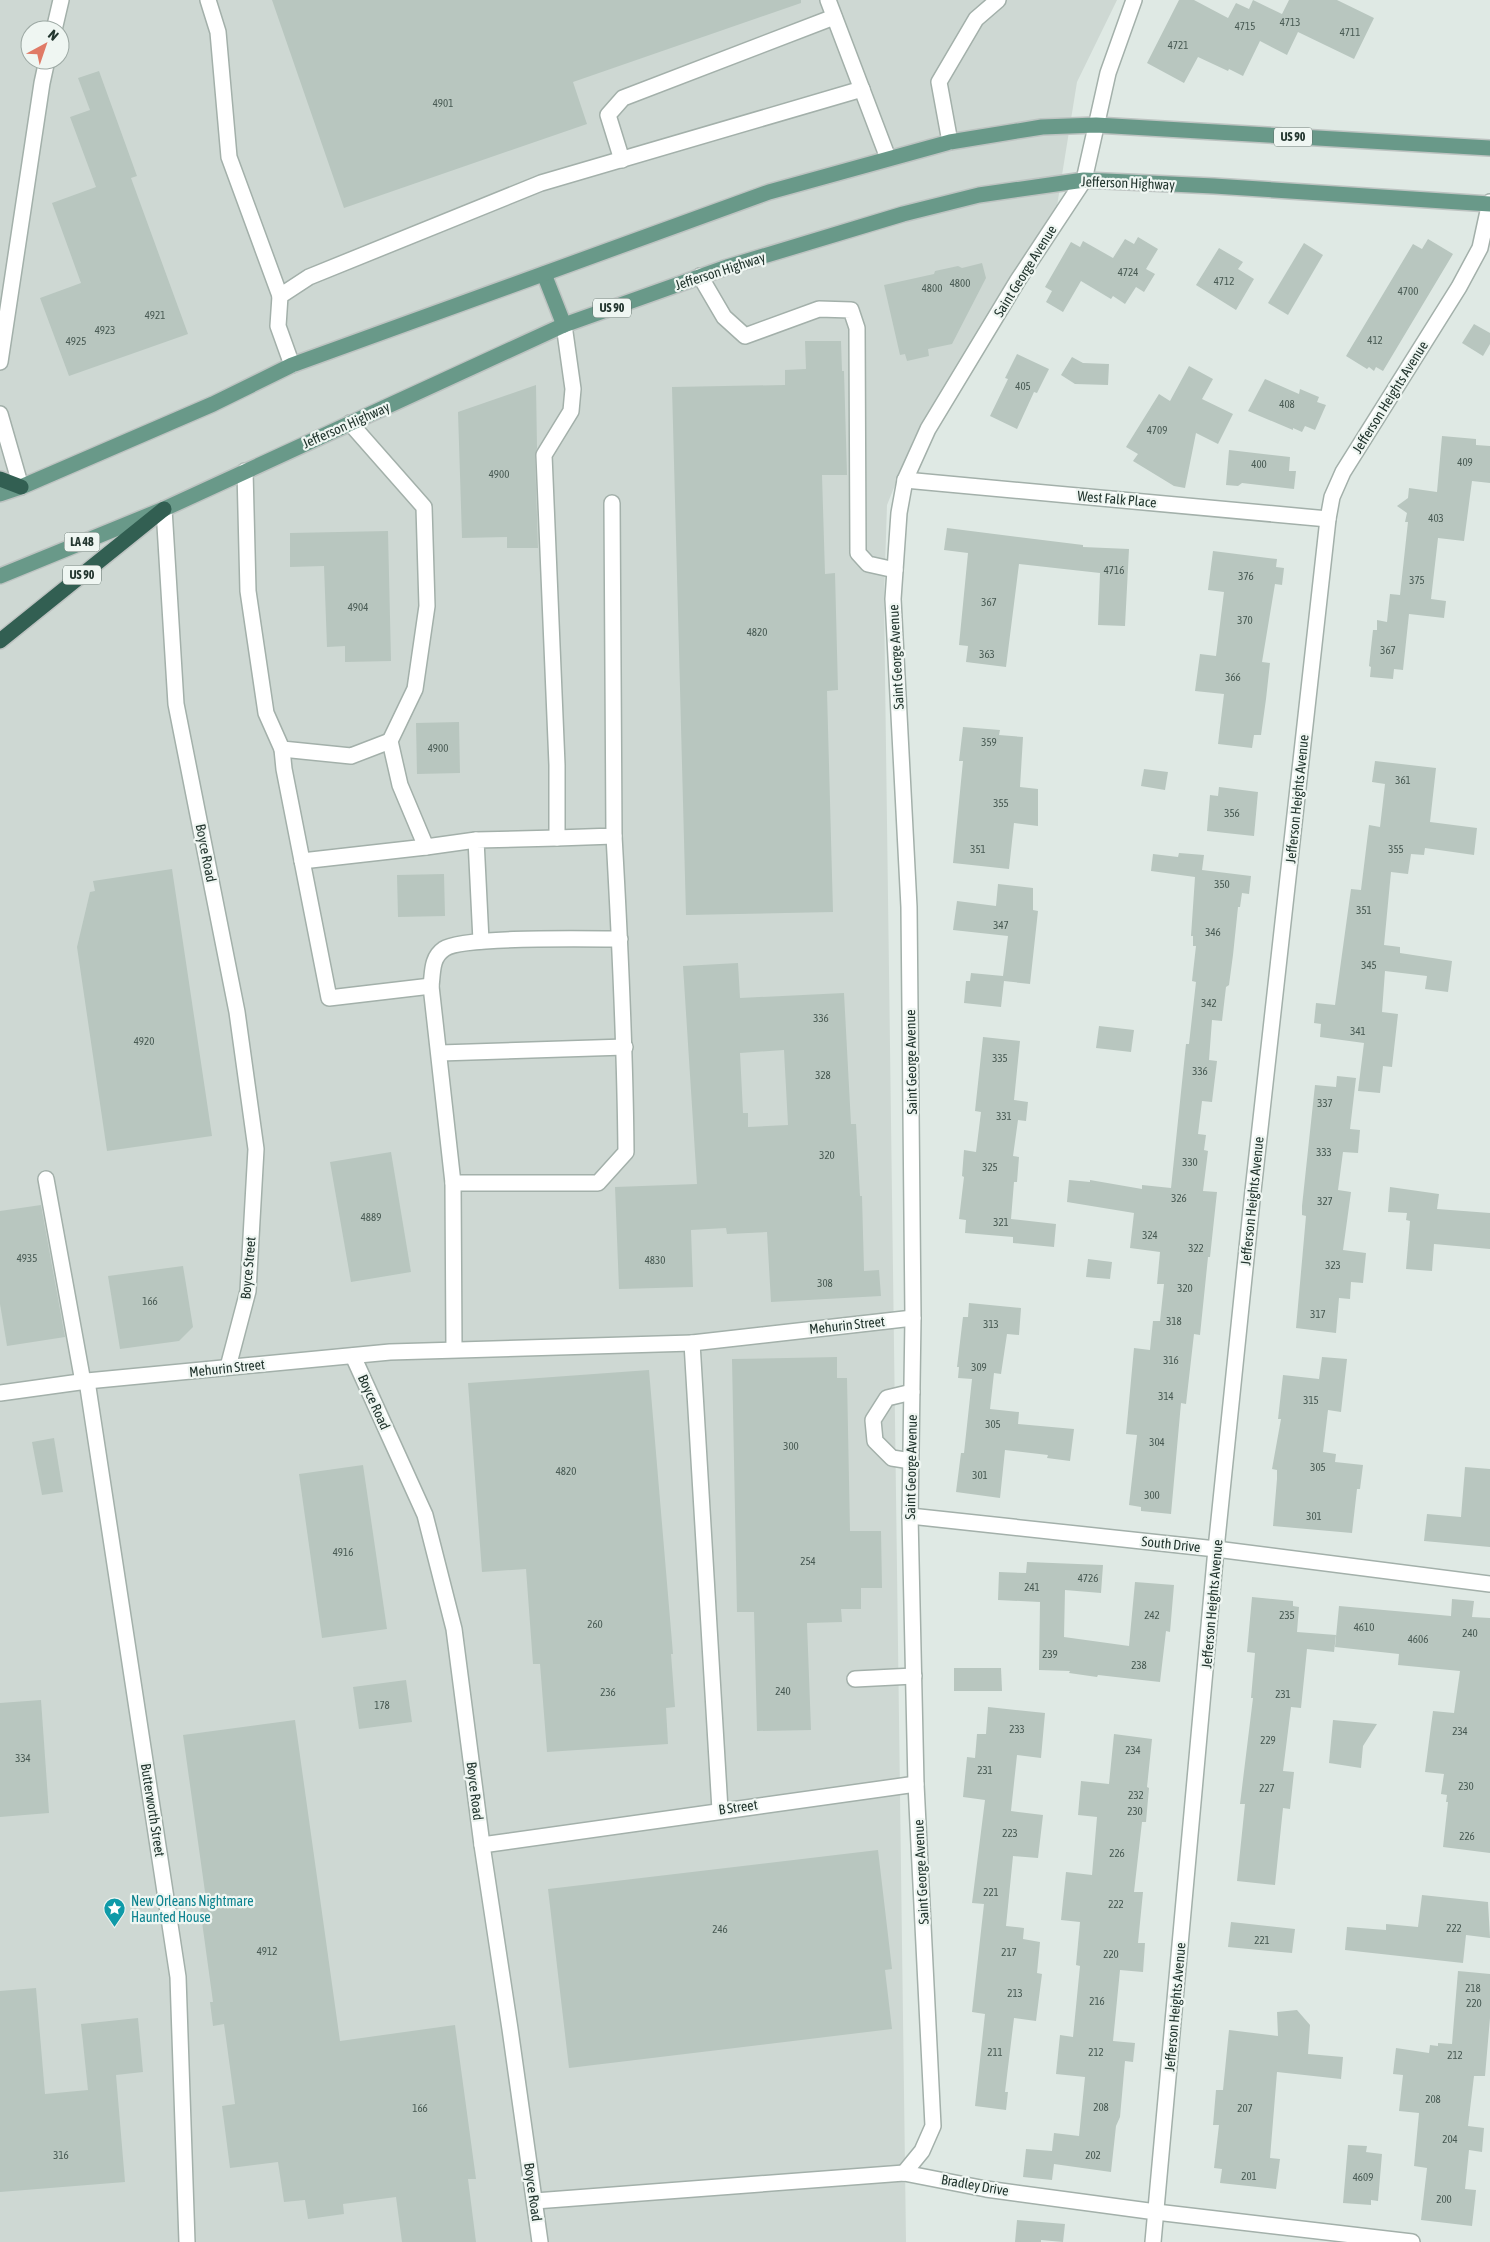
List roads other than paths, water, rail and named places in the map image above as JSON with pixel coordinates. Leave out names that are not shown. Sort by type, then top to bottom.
[{"type":"highway","points":[[0,479],[22,486]]},
{"type":"highway","name":"US 90","points":[[0,641],[164,509]]},
{"type":"main road","name":"US 90","points":[[0,494],[213,404],[292,365],[769,192],[950,142],[1042,127],[1096,126],[1490,148]]},
{"type":"main road","name":"Jefferson Highway","points":[[0,576],[164,509],[350,423],[449,380],[564,325],[700,276],[903,214],[979,195],[1084,180],[1214,186],[1490,204]]},
{"type":"main road","points":[[544,274],[564,325]]},
{"type":"street","points":[[56,20],[61,0]]},
{"type":"street","points":[[208,0],[218,32],[229,157],[280,296],[278,326],[292,365]]},
{"type":"street","points":[[828,0],[888,158]]},
{"type":"street","points":[[950,142],[939,82],[976,19],[998,0]]},
{"type":"street","name":"Saint George Avenue","points":[[904,2173],[922,2151],[933,2126],[916,1784],[910,1516],[914,1318],[909,907],[893,599],[899,513],[905,480],[933,421],[1018,280],[1084,180],[1108,73],[1134,0]]},
{"type":"street","points":[[622,160],[608,115],[623,98],[834,17]]},
{"type":"street","points":[[0,362],[2,329],[45,70]]},
{"type":"street","points":[[280,296],[309,277],[541,183],[862,89]]},
{"type":"street","name":"Jefferson Heights Avenue","points":[[1153,2242],[1216,1549],[1253,1190],[1328,519],[1332,497],[1343,472],[1459,287],[1480,248],[1490,204]]},
{"type":"street","points":[[700,276],[724,317],[745,336],[819,309],[851,310],[857,328],[858,553],[868,564],[895,570]]},
{"type":"street","points":[[557,838],[557,765],[544,455],[571,411],[573,389],[564,325]]},
{"type":"street","points":[[0,414],[22,486]]},
{"type":"street","points":[[350,423],[424,507],[427,606],[415,689],[390,741],[400,785],[426,847]]},
{"type":"street","points":[[245,471],[248,591],[266,713],[282,749],[284,769],[329,998],[431,986]]},
{"type":"street","name":"West Falk Place","points":[[905,480],[1328,519]]},
{"type":"street","points":[[453,1183],[598,1183],[626,1152],[625,1047],[614,836],[612,503]]},
{"type":"street","name":"Boyce Road","points":[[164,509],[176,704],[237,1012],[256,1149],[253,1196]]},
{"type":"street","points":[[282,749],[351,756],[390,741]]},
{"type":"street","points":[[302,861],[476,840],[614,836]]},
{"type":"street","points":[[476,840],[480,941]]},
{"type":"street","points":[[454,1349],[453,1183],[440,1053],[431,986],[434,959],[446,947],[480,941],[620,939]]},
{"type":"street","points":[[440,1053],[625,1047]]},
{"type":"street","name":"Butterworth Street","points":[[46,1179],[85,1381],[178,1977],[187,2242]]},
{"type":"street","name":"Boyce Street","points":[[228,1368],[248,1291],[253,1196]]},
{"type":"street","name":"Mehurin Street","points":[[0,1393],[85,1381],[353,1356],[454,1349],[692,1343],[914,1318]]},
{"type":"street","points":[[692,1343],[720,1810]]},
{"type":"street","name":"Boyce Road","points":[[353,1356],[425,1515],[454,1629],[482,1844],[540,2242]]},
{"type":"street","points":[[911,1461],[892,1458],[875,1441],[873,1420],[887,1398],[912,1392]]},
{"type":"street","name":"South Drive","points":[[910,1516],[1216,1549],[1490,1584]]},
{"type":"street","points":[[855,1679],[914,1676]]},
{"type":"street","name":"B Street","points":[[482,1844],[916,1784]]},
{"type":"street","name":"Bradley Drive","points":[[535,2200],[904,2173],[986,2188],[1156,2212],[1412,2242]]},
{"type":"place","name":"New Orleans Nightmare Haunted House","points":[[115,1928]]}]
